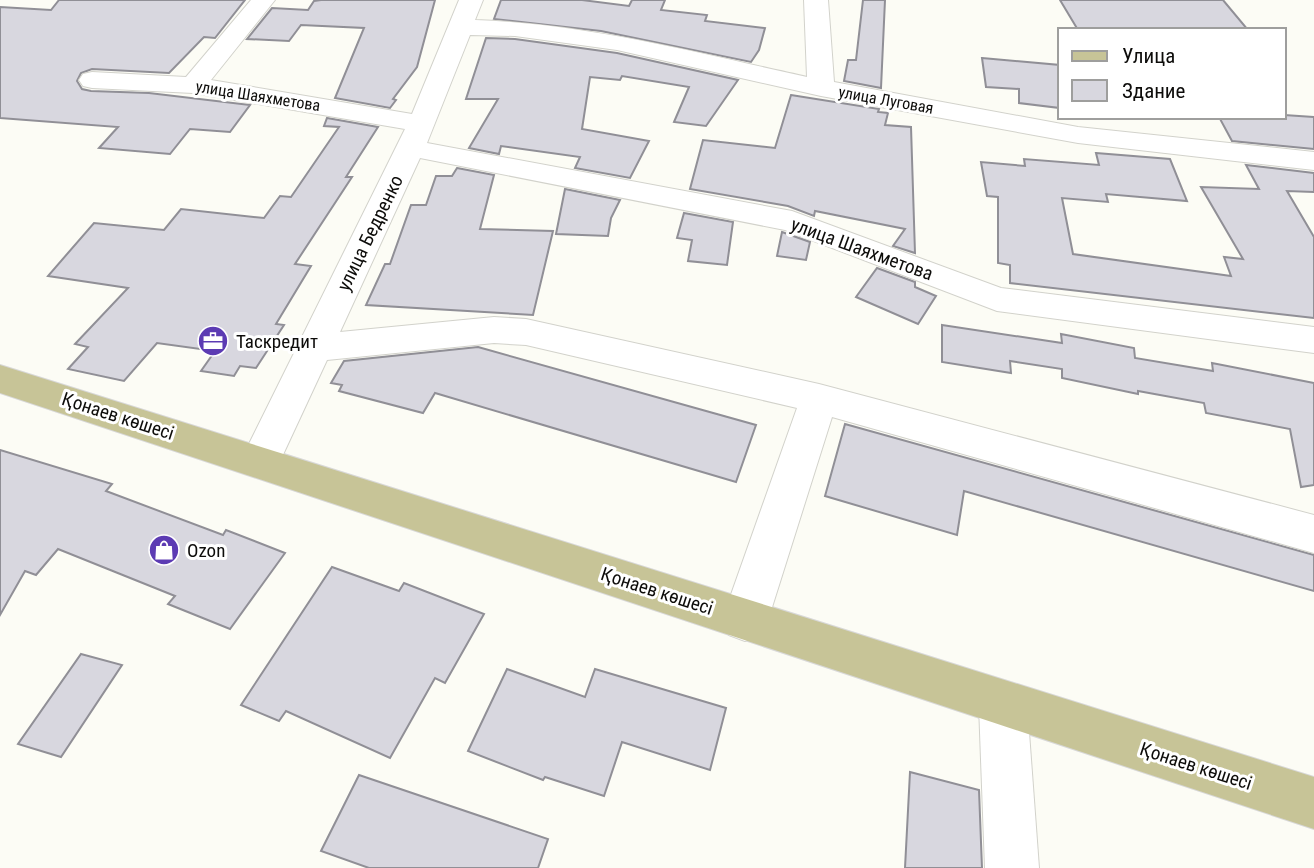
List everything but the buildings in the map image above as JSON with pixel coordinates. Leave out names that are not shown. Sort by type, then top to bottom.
[{"type":"main road","name":"Қонаев көшесі","points":[[0,379],[260,461],[1003,705],[1314,803]]},
{"type":"street","points":[[193,85],[263,0]]},
{"type":"street","points":[[816,0],[821,88]]},
{"type":"street","name":"улица Луговая","points":[[466,14],[515,29],[617,43],[821,88],[1078,135],[1314,161]]},
{"type":"street","name":"улица Бедренко","points":[[260,461],[416,136],[466,14]]},
{"type":"street","name":"улица Шаяхметова","points":[[92,80],[193,85],[792,221],[997,299],[1314,340]]},
{"type":"street","points":[[315,348],[510,329],[819,399],[1314,534]]},
{"type":"street","points":[[745,620],[819,399]]},
{"type":"street","points":[[1003,705],[1012,868]]},
{"type":"place","name":"Таскредит","points":[[213,341]]},
{"type":"place","name":"Ozon","points":[[164,550]]}]
